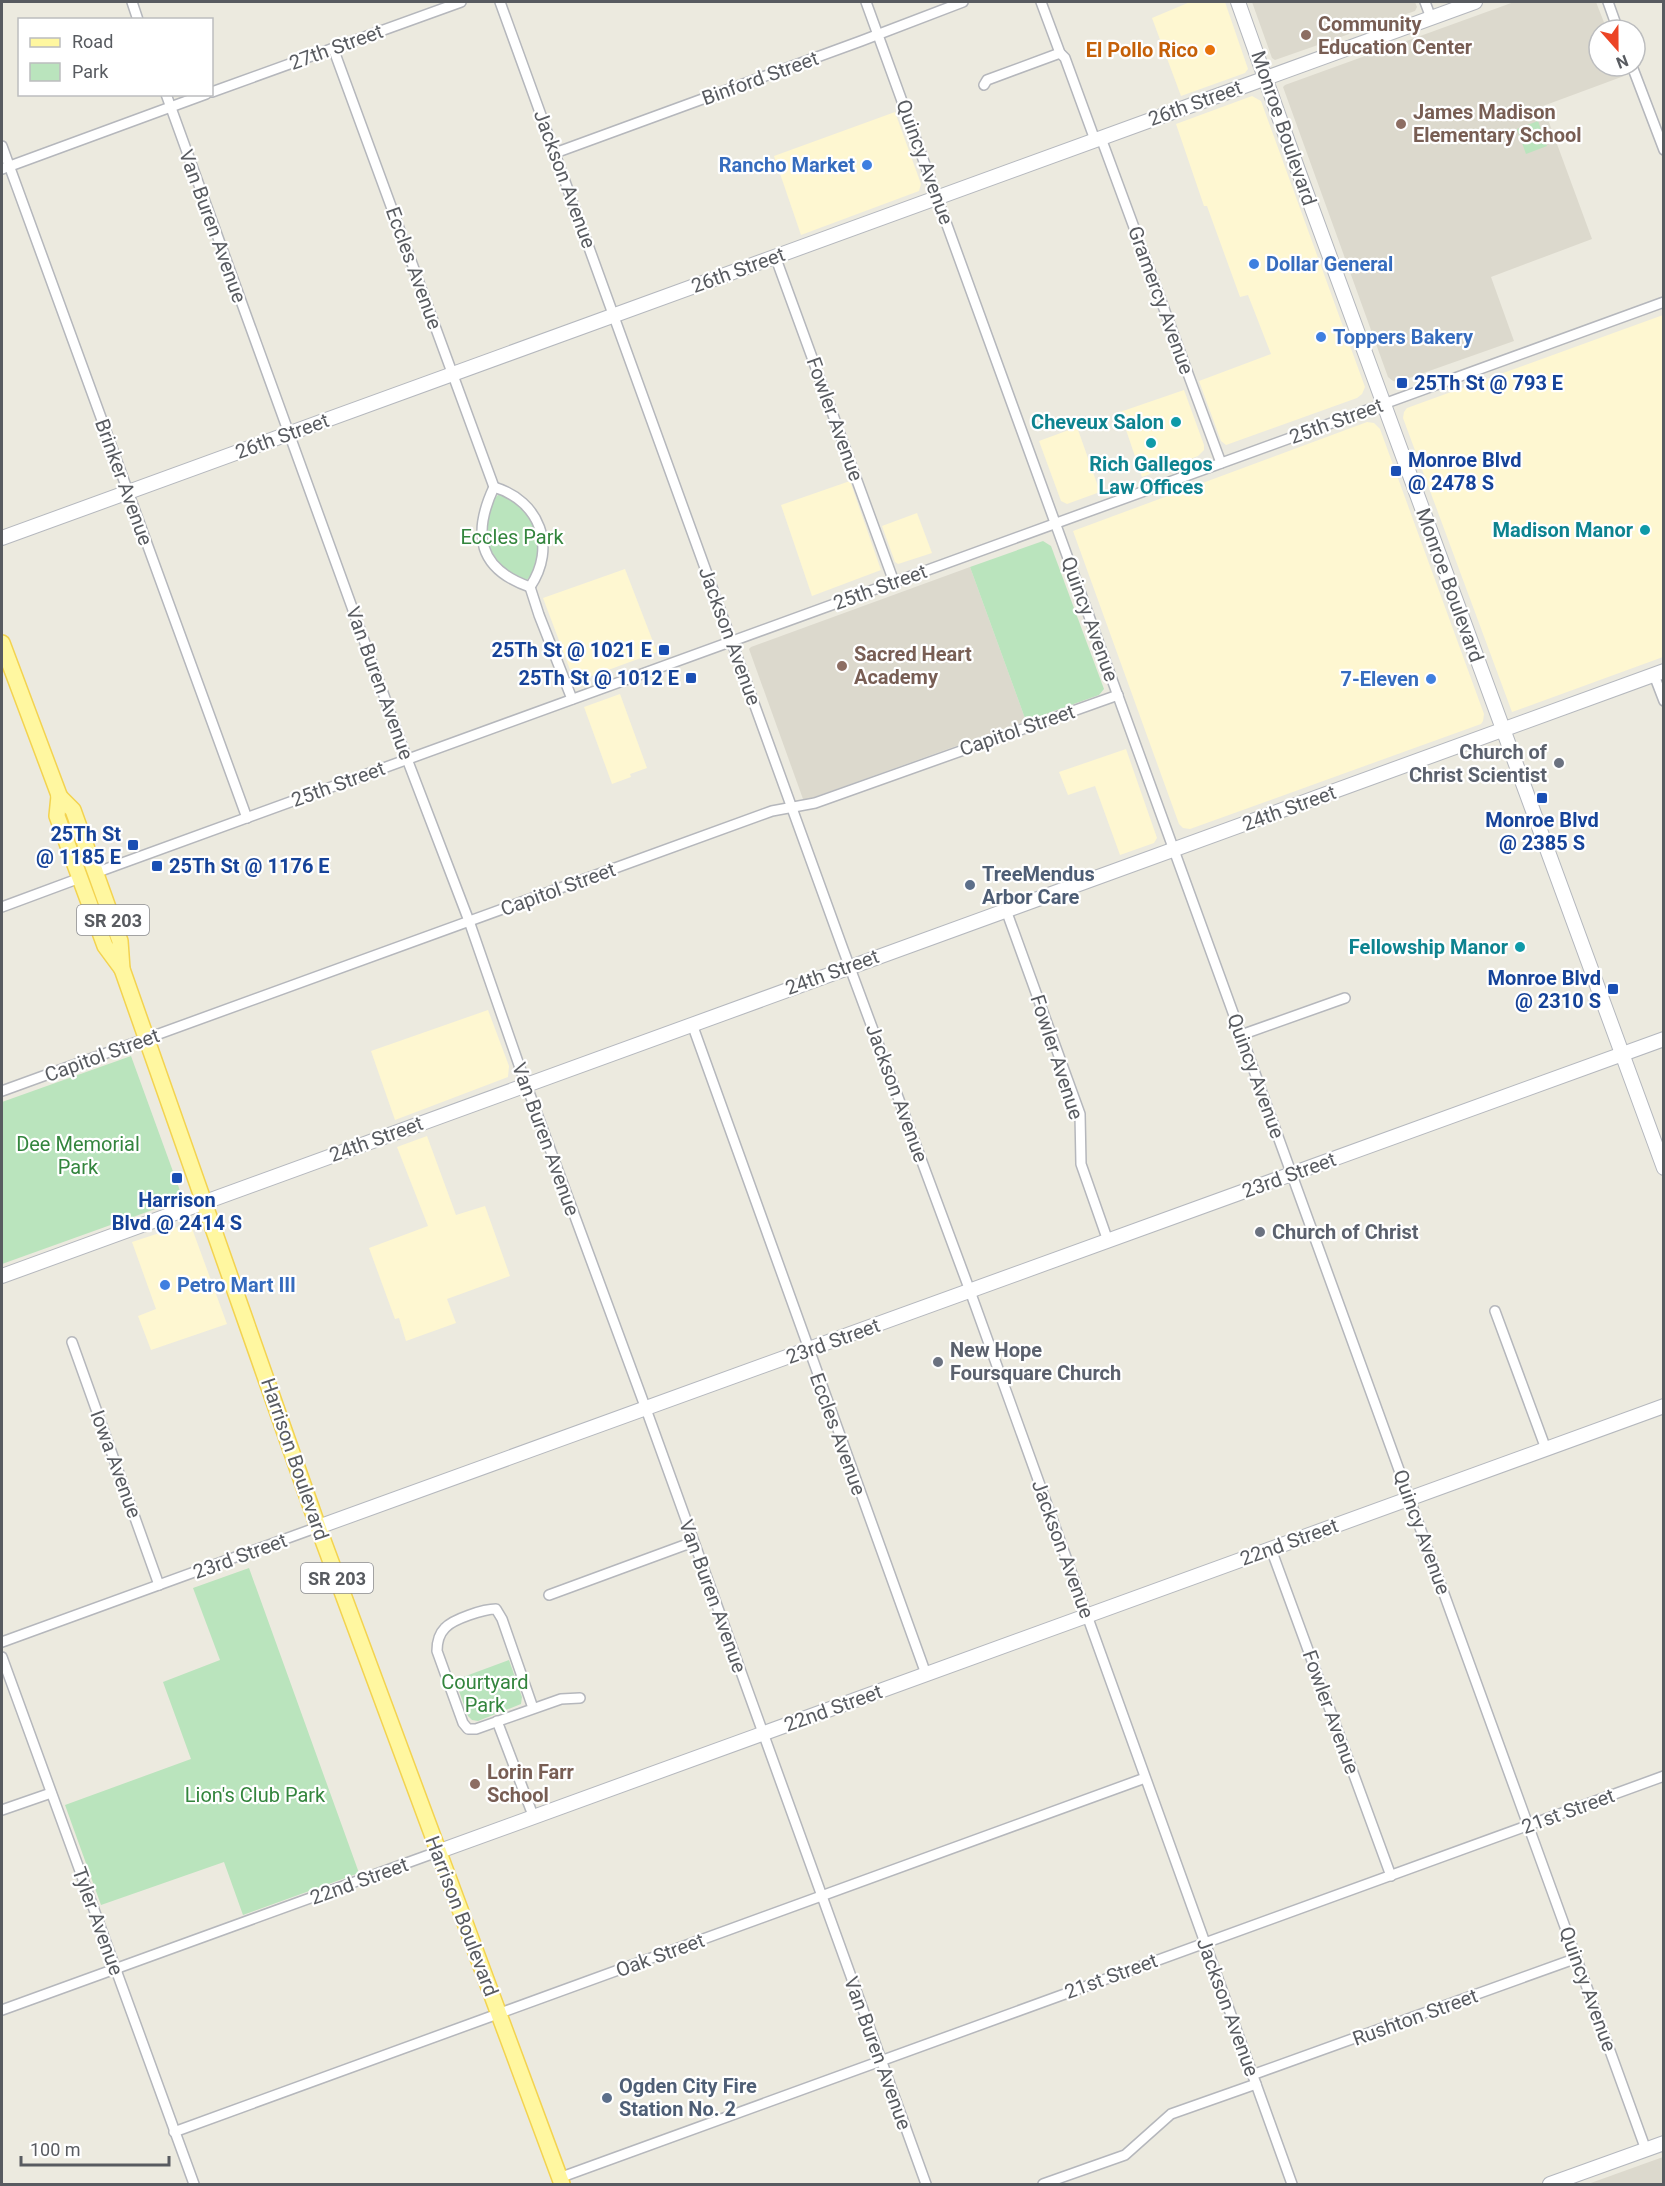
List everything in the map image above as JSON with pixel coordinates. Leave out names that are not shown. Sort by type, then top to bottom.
[{"type":"main road","name":"SR 203","points":[[2,643],[59,796],[57,816],[80,878]]},
{"type":"main road","name":"Harrison Boulevard","points":[[59,796],[85,865],[96,873],[120,941],[122,969],[318,1527],[560,2181]]},
{"type":"main road","points":[[80,878],[92,887],[122,969]]},
{"type":"street","points":[[132,2],[137,18]]},
{"type":"street","name":"27th Street","points":[[213,92],[461,2]]},
{"type":"street","name":"Jackson Avenue","points":[[500,2],[849,966],[970,1291],[1292,2184]]},
{"type":"street","name":"Quincy Avenue","points":[[866,2],[1646,2150]]},
{"type":"street","name":"Binford Street","points":[[555,153],[963,2]]},
{"type":"street","name":"Gramercy Avenue","points":[[1041,2],[1060,53],[1065,58],[1098,139],[1221,463]]},
{"type":"street","name":"Monroe Boulevard","points":[[1238,2],[1664,1168]]},
{"type":"street","points":[[1425,2],[1431,18]]},
{"type":"street","name":"26th Street","points":[[2,538],[1475,2]]},
{"type":"street","points":[[1608,2],[1614,18]]},
{"type":"street","name":"Eccles Avenue","points":[[333,48],[495,487]]},
{"type":"street","points":[[984,85],[987,80],[1060,53]]},
{"type":"street","points":[[1637,78],[1664,150]]},
{"type":"street","name":"Van Buren Avenue","points":[[167,96],[407,759],[469,921],[526,1084],[926,2184]]},
{"type":"street","points":[[5,167],[200,96]]},
{"type":"street","name":"Brinker Avenue","points":[[2,146],[5,167],[128,492],[247,818]]},
{"type":"street","name":"Fowler Avenue","points":[[775,256],[894,582]]},
{"type":"street","name":"25th Street","points":[[96,873],[1178,477],[1664,302]]},
{"type":"street","points":[[495,487],[509,492],[521,501],[538,522],[542,534],[543,556],[538,576],[530,587],[498,570],[491,562],[483,542],[483,519],[495,487]]},
{"type":"street","points":[[530,587],[572,699]]},
{"type":"street","points":[[1659,673],[1664,701]]},
{"type":"street","name":"24th Street","points":[[2,1276],[1659,673]]},
{"type":"street","name":"Capitol Street","points":[[2,1091],[771,812],[815,803],[1118,695]]},
{"type":"street","points":[[2,907],[80,878]]},
{"type":"street","name":"Fowler Avenue","points":[[1006,910],[1080,1114],[1081,1164],[1108,1241]]},
{"type":"street","points":[[1241,1035],[1345,998]]},
{"type":"street","name":"Eccles Avenue","points":[[692,1024],[926,1674]]},
{"type":"street","name":"23rd Street","points":[[2,1642],[1664,1039]]},
{"type":"street","points":[[1495,1311],[1546,1449]]},
{"type":"street","name":"Iowa Avenue","points":[[72,1342],[159,1585]]},
{"type":"street","name":"22nd Street","points":[[2,2010],[1664,1406]]},
{"type":"street","points":[[549,1595],[693,1542]]},
{"type":"street","name":"Fowler Avenue","points":[[1271,1549],[1391,1876]]},
{"type":"street","points":[[533,1708],[502,1619],[496,1609],[486,1609],[448,1625],[442,1630],[437,1651],[465,1727],[468,1729],[476,1729],[561,1698],[580,1698]]},
{"type":"street","name":"Tyler Avenue","points":[[2,1657],[194,2184]]},
{"type":"street","points":[[497,1721],[534,1818]]},
{"type":"street","name":"21st Street","points":[[560,2181],[881,2060],[1664,1776]]},
{"type":"street","name":"Oak Street","points":[[174,2132],[1145,1778]]},
{"type":"street","points":[[2,1810],[51,1793]]},
{"type":"street","name":"Rushton Street","points":[[1043,2184],[1125,2155],[1171,2114],[1254,2079],[1577,1958]]},
{"type":"street","points":[[1550,2184],[1664,2143]]},
{"type":"shaded area","points":[[1190,2],[1225,2],[1248,69],[1245,73],[1181,96],[1152,18]]},
{"type":"shaded area","name":"Community Education Center","points":[[1252,2],[1415,2],[1417,7],[1415,11],[1275,60],[1272,58]]},
{"type":"shaded area","points":[[1514,2],[1596,2],[1602,18],[1587,18],[1587,78],[1619,78],[1543,106],[1592,239],[1491,277],[1514,341],[1398,382],[1388,377],[1283,87]]},
{"type":"shaded area","points":[[1252,96],[1261,101],[1365,387],[1357,398],[1226,445],[1221,441],[1199,381],[1271,354],[1248,295],[1240,297],[1207,206],[1204,206],[1176,124]]},
{"type":"shaded area","points":[[895,112],[921,184],[919,191],[801,235],[774,156]]},
{"type":"shaded area","points":[[1663,315],[1663,657],[1512,712],[1403,418],[1404,412],[1407,408]]},
{"type":"shaded area","points":[[1184,390],[1204,450],[1198,456],[1142,477],[1120,412]]},
{"type":"shaded area","points":[[1367,422],[1374,423],[1380,429],[1484,714],[1483,721],[1481,724],[1190,829],[1183,828],[1179,824],[1073,531]]},
{"type":"shaded area","points":[[1077,427],[1100,492],[1067,504],[1061,501],[1039,441]]},
{"type":"shaded area","points":[[850,481],[881,570],[812,596],[781,505]]},
{"type":"shaded area","points":[[917,513],[932,553],[898,564],[895,562],[882,526]]},
{"type":"shaded area","points":[[970,567],[1026,721],[806,800],[803,799],[749,649]]},
{"type":"shaded area","points":[[625,569],[657,652],[581,680],[576,679],[572,675],[543,598]]},
{"type":"shaded area","points":[[620,694],[647,768],[612,784],[584,707]]},
{"type":"shaded area","points":[[1126,749],[1157,838],[1154,843],[1120,855],[1095,786],[1068,795],[1059,772]]},
{"type":"shaded area","points":[[488,1010],[509,1066],[508,1077],[395,1120],[371,1051]]},
{"type":"shaded area","points":[[427,1136],[456,1215],[485,1206],[510,1276],[447,1299],[456,1323],[406,1341],[399,1318],[395,1319],[369,1248],[428,1226],[397,1147]]},
{"type":"shaded area","points":[[190,1223],[227,1324],[151,1350],[138,1316],[156,1309],[132,1242]]},
{"type":"shaded area","points":[[1663,2157],[1663,2184],[1588,2184]]},
{"type":"green space","points":[[1538,121],[1547,146],[1526,154],[1517,129]]},
{"type":"green space","name":"Eccles Park","points":[[499,494],[509,497],[525,511],[536,532],[539,543],[538,564],[527,580],[515,576],[504,568],[489,545],[486,518],[490,505]]},
{"type":"green space","points":[[1043,541],[1051,546],[1104,689],[1099,695],[1026,721],[970,567]]},
{"type":"green space","name":"Dee Memorial Park","points":[[131,1056],[183,1199],[2,1264],[2,1102]]},
{"type":"green space","name":"Lion's Club Park","points":[[249,1568],[359,1873],[243,1915],[224,1862],[101,1905],[65,1805],[191,1759],[163,1682],[220,1660],[193,1588]]},
{"type":"green space","name":"Courtyard Park","points":[[509,1660],[522,1697],[521,1704],[478,1721],[472,1720],[468,1716],[455,1680]]},
{"type":"place","name":"Community Education Center","points":[[1306,35]]},
{"type":"place","name":"El Pollo Rico","points":[[1210,50]]},
{"type":"place","name":"James Madison Elementary School","points":[[1401,124]]},
{"type":"place","name":"Rancho Market","points":[[867,165]]},
{"type":"place","name":"Dollar General","points":[[1254,264]]},
{"type":"place","name":"Toppers Bakery","points":[[1321,337]]},
{"type":"place","name":"25Th St @ 793 E","points":[[1402,383]]},
{"type":"place","name":"Cheveux Salon","points":[[1176,422]]},
{"type":"place","name":"Rich Gallegos Law Offices","points":[[1151,443]]},
{"type":"place","name":"Monroe Blvd @ 2478 S","points":[[1396,471]]},
{"type":"place","name":"Madison Manor","points":[[1645,530]]},
{"type":"place","name":"25Th St @ 1021 E","points":[[664,650]]},
{"type":"place","name":"Sacred Heart Academy","points":[[842,666]]},
{"type":"place","name":"25Th St @ 1012 E","points":[[691,678]]},
{"type":"place","name":"7-Eleven","points":[[1431,679]]},
{"type":"place","name":"Church of Christ Scientist","points":[[1559,763]]},
{"type":"place","name":"Monroe Blvd @ 2385 S","points":[[1542,798]]},
{"type":"place","name":"25Th St @ 1185 E","points":[[133,845]]},
{"type":"place","name":"25Th St @ 1176 E","points":[[157,866]]},
{"type":"place","name":"TreeMendus Arbor Care","points":[[970,885]]},
{"type":"place","name":"Fellowship Manor","points":[[1520,947]]},
{"type":"place","name":"Monroe Blvd @ 2310 S","points":[[1613,989]]},
{"type":"place","name":"Harrison Blvd @ 2414 S","points":[[177,1178]]},
{"type":"place","name":"Church of Christ","points":[[1260,1232]]},
{"type":"place","name":"Petro Mart III","points":[[165,1285]]},
{"type":"place","name":"New Hope Foursquare Church","points":[[938,1362]]},
{"type":"place","name":"Lorin Farr School","points":[[475,1784]]},
{"type":"place","name":"Ogden City Fire Station No. 2","points":[[607,2098]]}]
